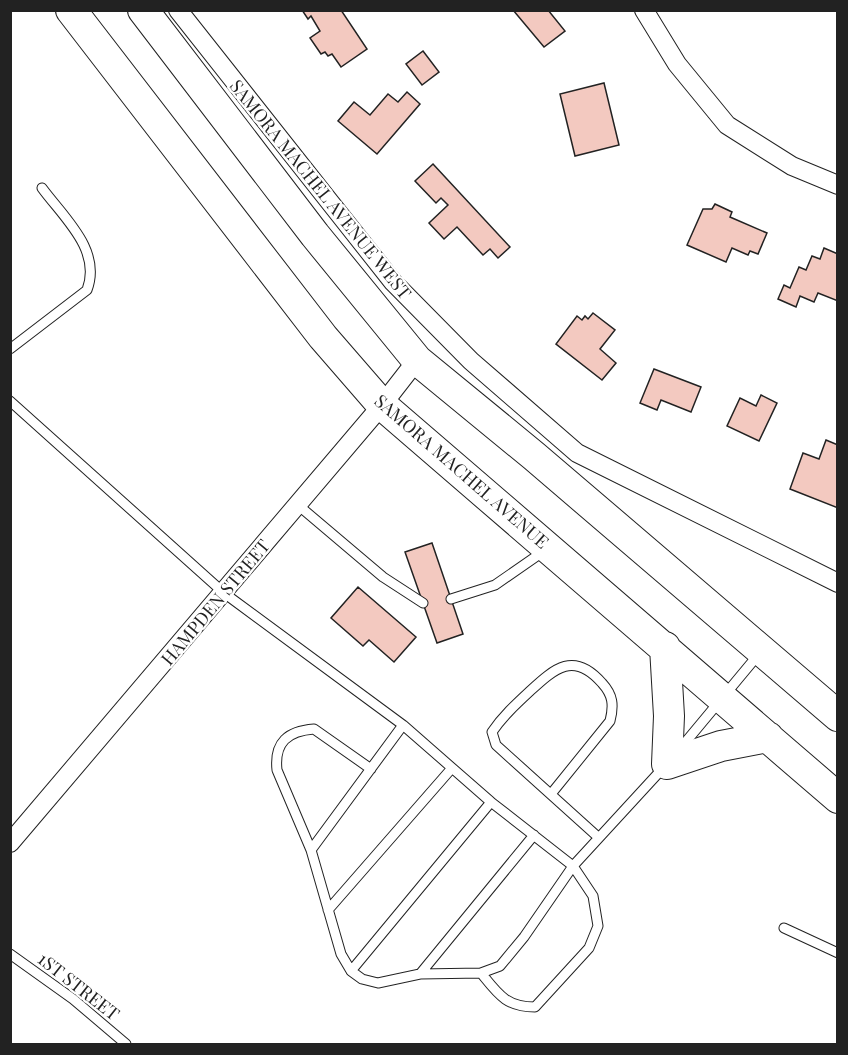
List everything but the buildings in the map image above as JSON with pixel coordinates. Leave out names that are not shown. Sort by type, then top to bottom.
[{"type":"highway","name":"SAMORA MACHEL AVENUE","points":[[71,10],[323,337],[382,405],[723,697],[837,798]]},
{"type":"highway","points":[[143,10],[315,235],[417,360],[837,717]]},
{"type":"highway","points":[[665,647],[669,716],[668,764],[721,746],[768,737]]},
{"type":"street","name":"SAMORA MACHEL AVENUE WEST","points":[[178,10],[393,282],[471,361],[533,415],[577,453],[837,583]]},
{"type":"street","points":[[644,10],[677,64],[727,125],[792,166],[837,185]]},
{"type":"street","name":"HAMPDEN STREET","points":[[13,834],[224,593],[417,360]]},
{"type":"lane","points":[[10,349],[87,290],[92,278],[92,266],[85,246],[42,188]]},
{"type":"lane","points":[[10,401],[224,593],[403,725],[491,802],[573,866],[593,896],[598,926],[589,948],[536,1007],[524,1007],[504,1000],[481,973]]},
{"type":"lane","points":[[298,505],[383,577],[423,603]]},
{"type":"lane","points":[[451,599],[495,585],[549,547]]},
{"type":"lane","points":[[371,769],[314,729],[295,730],[282,742],[276,759],[277,770],[311,850],[341,954],[351,970],[362,979],[378,983],[420,974],[481,973],[500,966],[525,937],[573,866],[668,764],[761,651]]},
{"type":"lane","points":[[551,794],[610,720],[614,707],[609,690],[591,670],[570,665],[555,668],[503,716],[492,732],[496,745],[598,837]]},
{"type":"lane","points":[[311,850],[403,725]]},
{"type":"lane","points":[[328,910],[452,768]]},
{"type":"lane","points":[[351,970],[491,802]]},
{"type":"lane","points":[[420,974],[534,835]]},
{"type":"lane","points":[[784,928],[837,953]]},
{"type":"lane","name":"1ST STREET","points":[[10,954],[73,999],[126,1044]]}]
